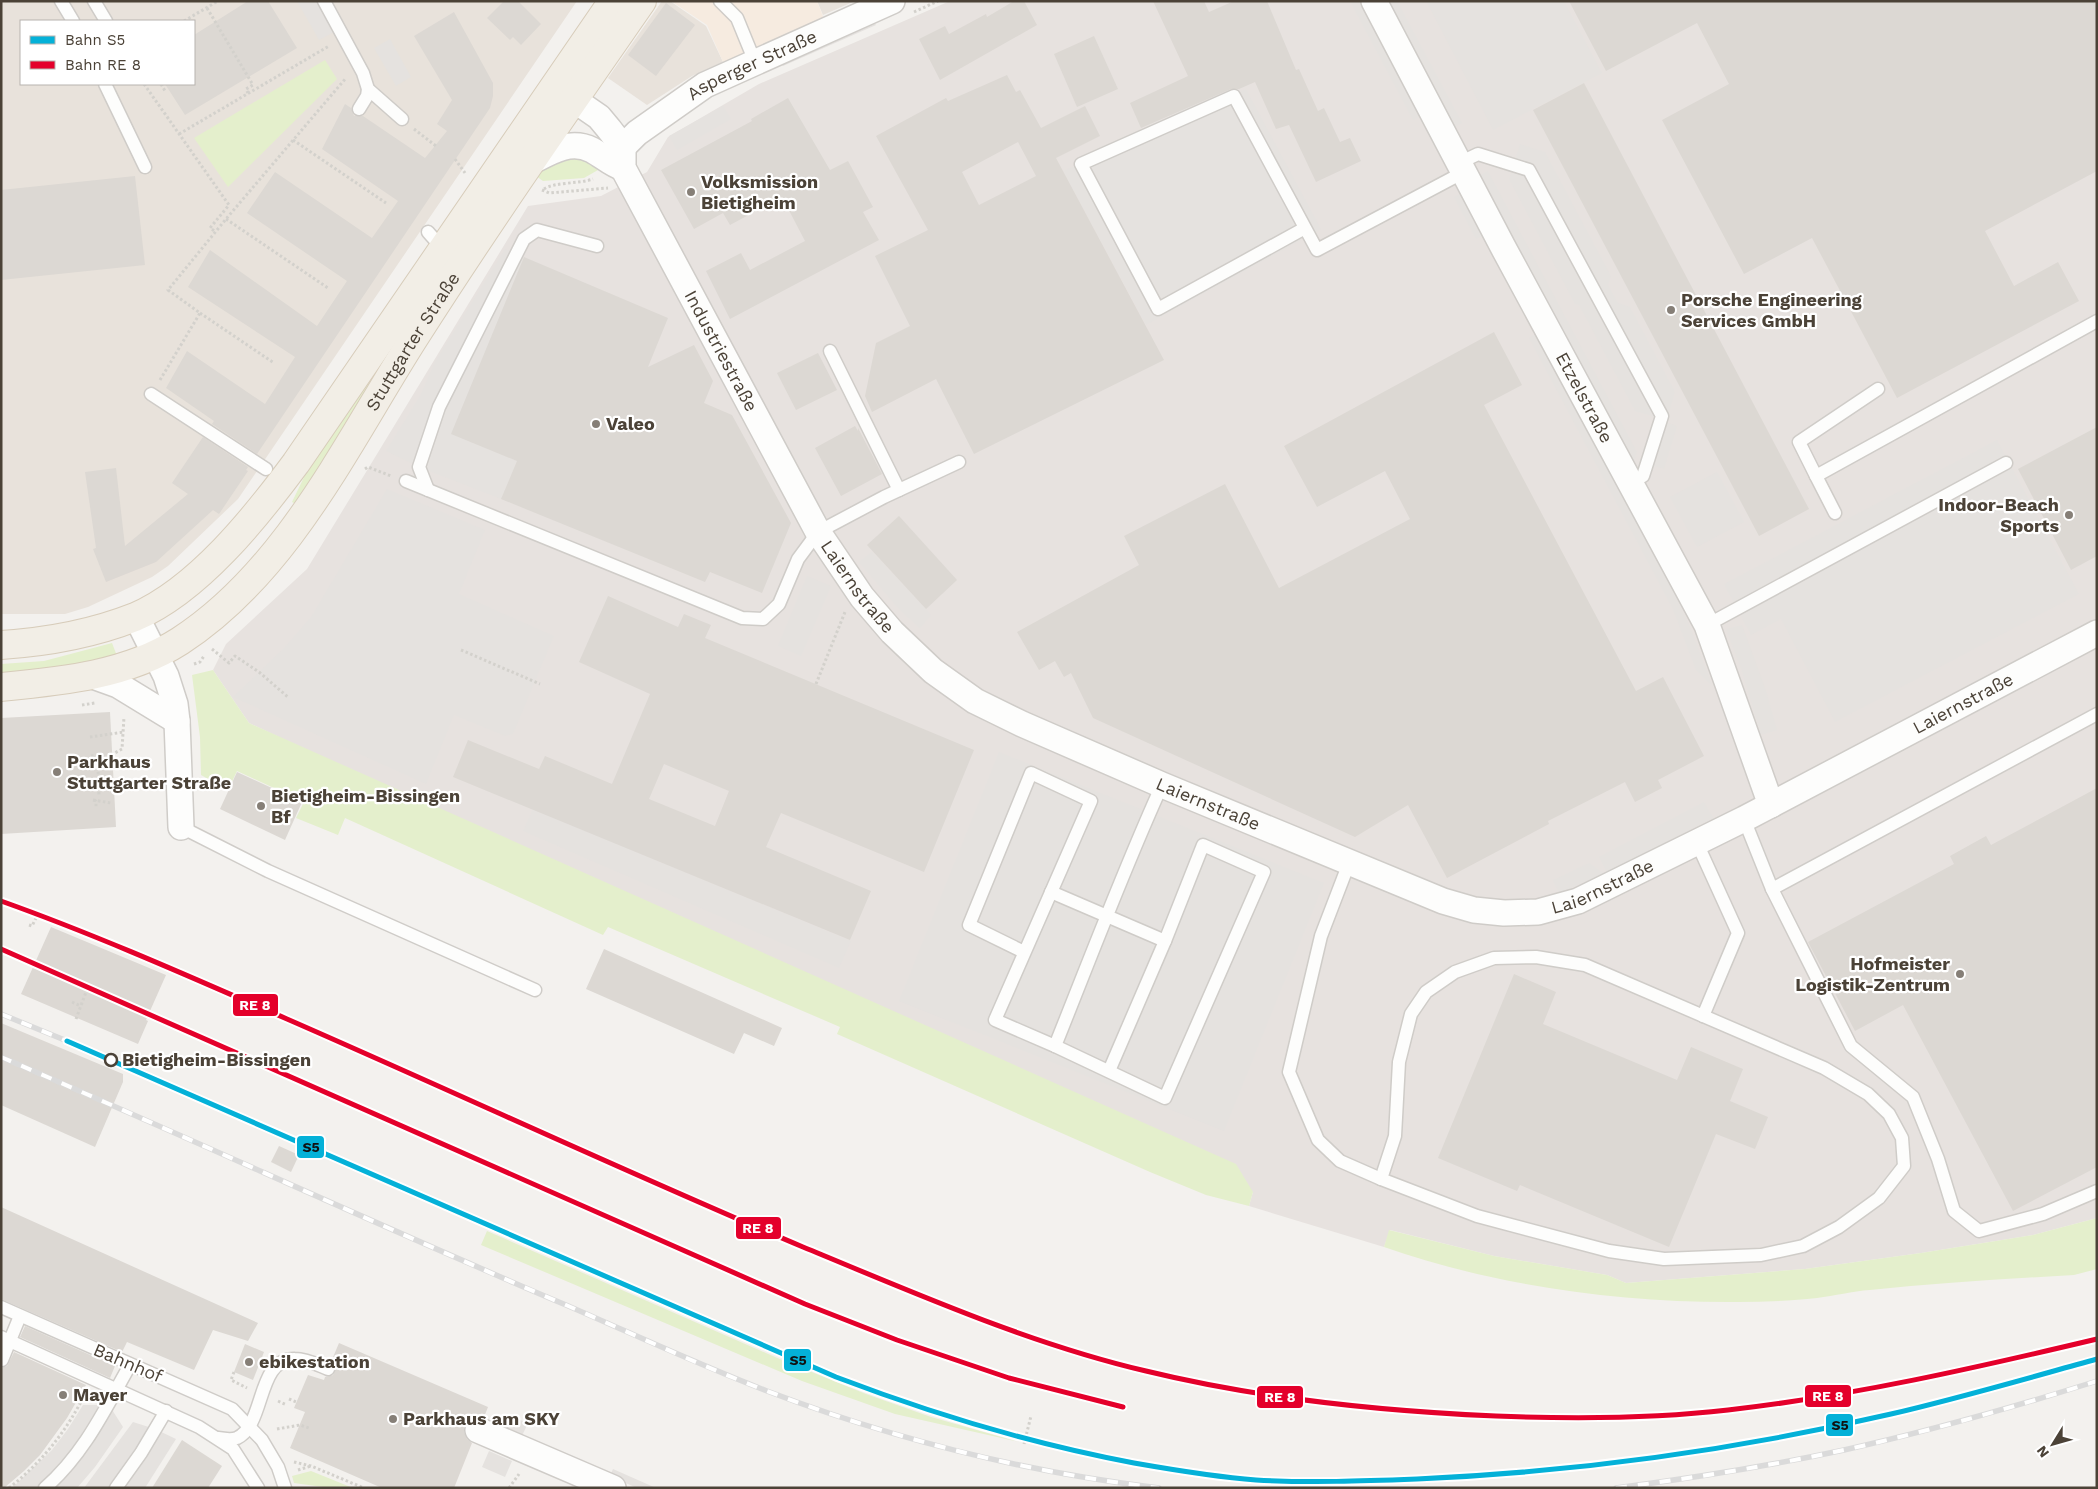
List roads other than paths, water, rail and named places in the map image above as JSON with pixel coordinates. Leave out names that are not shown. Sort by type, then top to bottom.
[{"type":"main road","name":"Stuttgarter Straße","points":[[1,687],[93,676],[128,666],[156,654],[178,642],[225,607],[260,570],[298,523],[332,472],[416,335],[531,162],[564,93],[613,1]]},
{"type":"main road","name":"Stuttgarter Straße","points":[[1,646],[36,643],[86,633],[136,616],[165,599],[196,576],[230,545],[269,499],[436,240],[642,1]]},
{"type":"street","name":"Asperger Straße","points":[[623,158],[637,133],[705,85],[892,1]]},
{"type":"street","name":"Etzelstraße","points":[[1374,1],[1707,625],[1771,804]]},
{"type":"street","name":"Industriestraße","points":[[564,93],[599,117],[623,158],[818,532]]},
{"type":"street","points":[[531,162],[554,150],[572,145],[593,151],[611,164],[623,158]]},
{"type":"street","name":"Laiernstraße","points":[[818,532],[862,597],[892,632],[933,671],[976,701],[1022,724],[1162,785],[1348,863],[1443,901],[1474,910],[1504,913],[1538,912],[1578,901],[1744,819],[2097,633]]},
{"type":"street","points":[[136,616],[156,654],[170,688],[177,721],[181,827]]},
{"type":"street","name":"Stuttgarter Straße","points":[[93,676],[118,685],[177,721]]},
{"type":"street","points":[[478,1430],[613,1488]]},
{"type":"lane","points":[[61,1],[72,20]]},
{"type":"lane","points":[[94,1],[105,20]]},
{"type":"lane","points":[[324,1],[344,37],[368,89],[402,119]]},
{"type":"lane","points":[[720,1],[737,18],[755,62]]},
{"type":"lane","points":[[105,85],[145,166]]},
{"type":"lane","points":[[359,109],[367,96],[368,89]]},
{"type":"lane","points":[[1304,228],[1158,309],[1081,164],[1234,96],[1316,250],[1462,168],[1478,154],[1529,170],[1662,416],[1642,476],[1630,483]]},
{"type":"lane","points":[[428,490],[420,467],[440,407],[524,238],[537,230],[597,246]]},
{"type":"lane","points":[[1816,476],[2097,322]]},
{"type":"lane","points":[[830,351],[899,490]]},
{"type":"lane","points":[[154,389],[266,469]]},
{"type":"lane","points":[[1835,513],[1799,442],[1878,389]]},
{"type":"lane","points":[[818,532],[899,490],[959,462]]},
{"type":"lane","points":[[1707,625],[2006,463]]},
{"type":"lane","name":"Laiernstraße","points":[[406,481],[742,618],[763,619],[779,604],[798,559],[818,532]]},
{"type":"lane","points":[[1772,889],[2097,714]]},
{"type":"lane","points":[[1024,952],[969,925],[1031,773],[1091,801],[995,1020],[1165,1098],[1264,872],[1203,845],[1165,941],[1109,1071]]},
{"type":"lane","points":[[1055,1046],[1162,785]]},
{"type":"lane","points":[[1744,819],[1772,889],[1851,1046],[1913,1097],[1938,1159],[1954,1212],[1979,1231],[2043,1214],[2097,1192]]},
{"type":"lane","points":[[181,827],[268,871],[535,990]]},
{"type":"lane","points":[[1697,843],[1738,933],[1703,1016]]},
{"type":"lane","points":[[1348,863],[1320,936],[1289,1072],[1318,1140],[1340,1161],[1381,1179],[1477,1216],[1609,1251],[1664,1259],[1761,1255],[1803,1246],[1839,1227],[1879,1198],[1904,1166],[1902,1138],[1889,1114],[1868,1094],[1824,1068],[1585,965],[1536,957],[1494,958],[1455,972],[1426,992],[1411,1014],[1399,1062],[1395,1136],[1381,1179]]},
{"type":"lane","points":[[1051,892],[1165,941]]},
{"type":"lane","name":"Bahnhof","points":[[1,1308],[232,1409],[250,1427],[271,1453],[285,1488]]},
{"type":"lane","points":[[2,1360],[5,1339],[20,1316]]},
{"type":"lane","name":"Bahnhof","points":[[5,1339],[166,1411],[218,1438],[233,1449],[243,1461],[249,1482],[258,1488]]},
{"type":"lane","points":[[218,1438],[237,1438],[250,1427],[270,1376],[276,1366],[284,1361],[294,1359],[306,1360],[328,1369]]},
{"type":"lane","points":[[45,1488],[71,1461],[88,1438],[118,1389],[130,1365]]},
{"type":"lane","points":[[116,1488],[141,1453],[166,1411]]},
{"type":"railway","points":[[1,1014],[67,1041]]},
{"type":"railway","points":[[1,1057],[495,1275],[767,1391],[863,1424],[960,1452],[1059,1473],[1159,1488]]},
{"type":"railway","points":[[1616,1488],[1731,1471],[1844,1450],[1972,1418],[2097,1381]]},
{"type":"rail line","name":"S5","points":[[67,1041],[836,1377],[983,1427],[1058,1447],[1179,1471],[1256,1480],[1336,1481],[1477,1476],[1596,1465],[1714,1449],[1832,1427],[1994,1388],[2097,1359]]},
{"type":"place","name":"Volksmission Bietigheim","points":[[691,192]]},
{"type":"place","name":"Porsche Engineering Services GmbH","points":[[1671,310]]},
{"type":"place","name":"Valeo","points":[[596,424]]},
{"type":"place","name":"Indoor-Beach Sports","points":[[2069,515]]},
{"type":"place","name":"Parkhaus Stuttgarter Straße","points":[[57,772]]},
{"type":"place","name":"Bietigheim-Bissingen Bf","points":[[261,806]]},
{"type":"place","name":"Hofmeister Logistik-Zentrum","points":[[1960,974]]},
{"type":"place","name":"Bietigheim-Bissingen","points":[[111,1060]]},
{"type":"place","name":"ebikestation","points":[[249,1362]]},
{"type":"place","name":"Mayer","points":[[63,1395]]},
{"type":"place","name":"Parkhaus am SKY","points":[[393,1419]]}]
